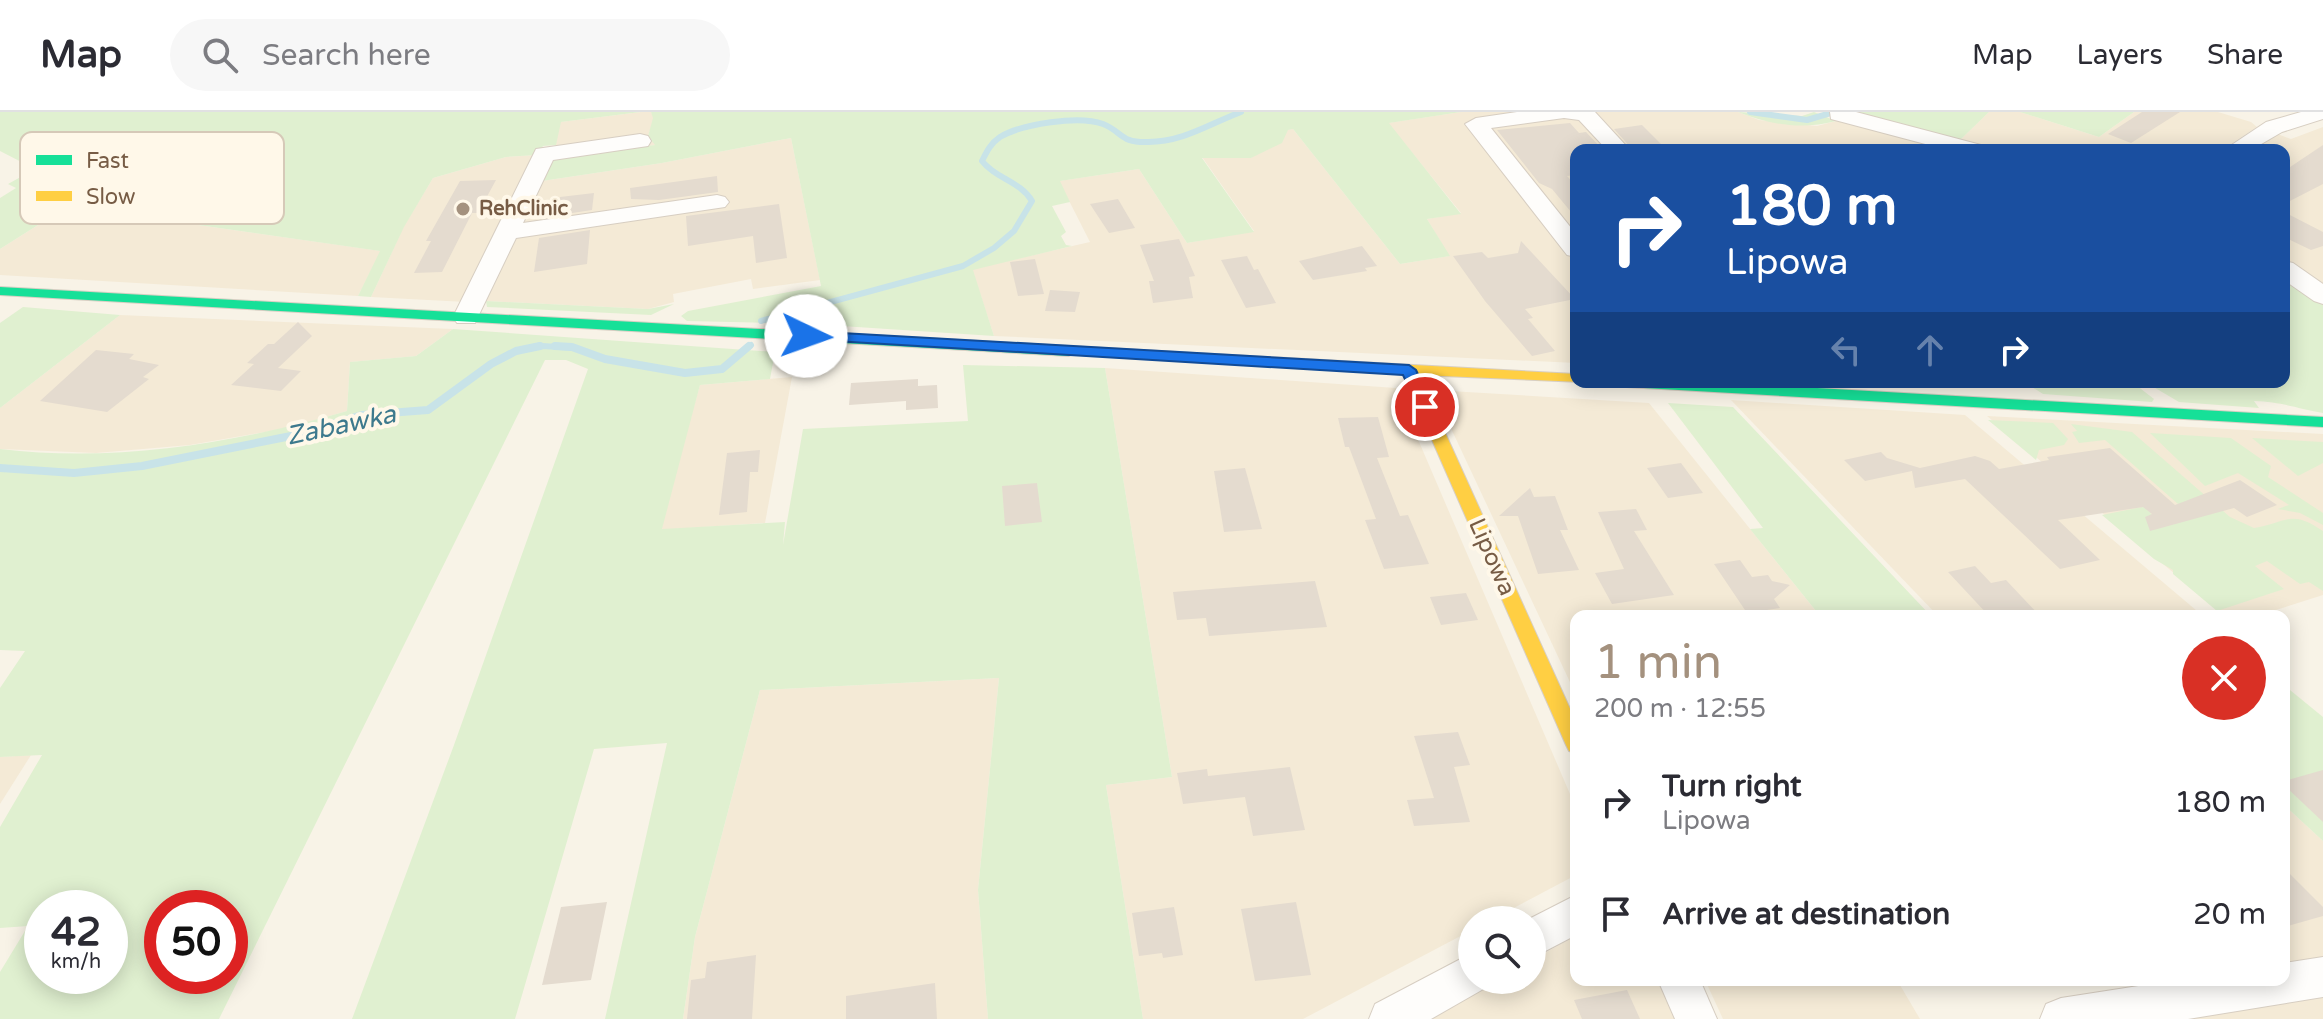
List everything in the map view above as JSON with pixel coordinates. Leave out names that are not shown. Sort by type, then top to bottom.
[{"type":"main road","points":[[0,291],[1570,379]]},
{"type":"main road","name":"Lipowa","points":[[1409,370],[1570,732]]},
{"type":"main road","points":[[1754,388],[2323,422]]},
{"type":"street","points":[[1570,242],[1476,124],[1564,112],[1585,114],[1613,144]]},
{"type":"street","points":[[2245,144],[2274,127],[2323,112]]},
{"type":"street","points":[[1839,114],[1951,144]]},
{"type":"street","points":[[466,317],[544,154],[640,141]]},
{"type":"street","points":[[508,232],[717,202]]},
{"type":"street","points":[[2290,272],[2323,296]]},
{"type":"street","points":[[1546,931],[1570,917]]},
{"type":"street","points":[[2290,982],[2323,977]]},
{"type":"street","points":[[1390,1019],[1458,981]]},
{"type":"street","points":[[1682,986],[1696,1019]]},
{"type":"street","points":[[2061,1019],[2267,986]]},
{"type":"shaded area","points":[[651,112],[654,118],[648,136],[656,145],[553,158],[560,122]]},
{"type":"shaded area","points":[[1461,112],[1738,112],[1759,120],[1817,126],[1836,121],[1934,144],[1570,144],[1570,234],[1479,120],[1469,121],[1570,254],[1570,363],[994,336],[972,269],[1090,242],[1059,181],[1139,169],[1187,243],[1254,231],[1202,157],[1251,158],[1287,130],[1293,129],[1400,264],[1449,256],[1427,219],[1461,213],[1388,123]]},
{"type":"shaded area","points":[[1989,112],[2020,112],[2099,137],[2134,112],[2218,112],[2251,122],[2257,127],[2231,144],[1968,144],[1959,141]]},
{"type":"shaded area","points":[[2323,127],[2323,291],[2290,266],[2290,144],[2256,144],[2275,133],[2291,139]]},
{"type":"shaded area","points":[[791,138],[820,280],[753,289],[751,279],[673,294],[674,302],[648,309],[486,301],[542,181],[662,163]]},
{"type":"shaded area","points":[[537,155],[466,302],[371,297],[404,226],[433,178],[506,157]]},
{"type":"shaded area","points":[[40,224],[191,224],[381,251],[358,296],[0,275],[0,249]]},
{"type":"shaded area","points":[[120,315],[453,329],[416,356],[350,362],[347,411],[288,428],[190,445],[96,453],[0,449],[0,408]]},
{"type":"shaded area","points":[[1105,368],[1396,388],[1570,794],[1570,878],[1517,906],[1458,906],[1458,937],[1303,1019],[1143,1019],[1106,785],[1172,777]]},
{"type":"shaded area","points":[[792,377],[765,523],[658,530],[700,385]]},
{"type":"shaded area","points":[[1433,390],[1649,403],[1815,610],[1570,610],[1570,682]]},
{"type":"shaded area","points":[[1731,400],[1965,415],[2196,610],[1932,610]]},
{"type":"shaded area","points":[[1987,416],[2323,434],[2323,595],[2276,610],[2218,610]]},
{"type":"shaded area","points":[[999,678],[978,890],[988,1019],[683,1019],[695,937],[760,690]]},
{"type":"shaded area","points":[[31,755],[0,804],[0,757]]},
{"type":"shaded area","points":[[2290,811],[2323,841],[2323,968],[2294,973],[2290,969]]},
{"type":"shaded area","points":[[1570,939],[1570,986],[1670,986],[1684,1019],[1424,1019],[1470,994],[1546,994],[1546,952]]},
{"type":"shaded area","points":[[1708,986],[1901,986],[1920,1019],[1723,1019]]},
{"type":"shaded area","points":[[2323,992],[2323,1019],[2153,1019]]},
{"type":"green space","points":[[0,112],[641,112],[561,122],[556,145],[543,146],[537,155],[506,157],[433,178],[404,227],[371,297],[358,296],[380,251],[191,224],[284,224],[284,132],[20,132],[20,161],[0,151]]},
{"type":"green space","points":[[651,112],[1461,112],[1389,123],[1461,214],[1427,219],[1450,256],[1400,264],[1293,129],[1288,130],[1282,143],[1251,158],[1202,158],[1254,232],[1187,243],[1139,169],[1060,181],[1070,202],[1052,206],[1066,232],[1061,236],[1066,245],[1072,246],[973,270],[994,336],[811,324],[687,321],[681,316],[688,311],[821,286],[791,138],[662,163],[542,181],[553,158],[655,145],[648,136],[653,118]]},
{"type":"green space","points":[[1738,112],[1802,116],[1814,112],[1836,121],[1787,125]]},
{"type":"green space","points":[[1843,112],[1989,112],[1959,141]]},
{"type":"green space","points":[[2020,112],[2134,112],[2099,137]]},
{"type":"green space","points":[[20,177],[20,224],[40,224],[0,249],[0,198],[16,188],[8,184]]},
{"type":"green space","points":[[2290,280],[2323,299],[2323,413],[2254,401],[2259,408],[2179,402],[2155,388],[2290,388]]},
{"type":"green space","points":[[486,301],[648,309],[674,304],[651,315],[487,307]]},
{"type":"green space","points":[[23,307],[120,315],[0,408],[0,323]]},
{"type":"green space","points":[[453,329],[775,352],[770,379],[700,385],[662,529],[785,522],[783,545],[803,429],[968,421],[963,365],[1105,368],[1172,777],[1106,785],[1143,1019],[988,1019],[978,890],[999,678],[760,690],[695,937],[683,1019],[605,1019],[667,743],[594,749],[515,1019],[352,1019],[588,369],[566,360],[545,360],[248,960],[248,890],[144,890],[144,994],[231,994],[219,1019],[0,1019],[0,972],[24,933],[24,994],[128,994],[128,890],[24,890],[24,926],[0,928],[0,827],[42,755],[0,757],[0,688],[25,651],[0,650],[0,449],[44,453],[132,452],[219,441],[305,422],[347,411],[350,362],[416,356]]},
{"type":"green space","points":[[2034,388],[2140,388],[2154,399],[2152,402],[2043,394]]},
{"type":"green space","points":[[1668,403],[1733,407],[1925,610],[1815,610],[1750,529],[1763,528]]},
{"type":"green space","points":[[1988,420],[2053,423],[2068,439],[2064,445],[2039,450],[2036,460]]},
{"type":"green space","points":[[2071,424],[2132,432],[2230,517],[2254,528],[2296,519],[2323,531],[2323,591],[2309,582],[2300,584],[2267,561],[2255,566],[2284,589],[2216,610],[2173,574],[2173,570],[2154,559],[2102,515],[2162,503],[2150,513],[2163,524],[2194,518],[2105,440],[2079,443],[2072,432],[2077,431]]},
{"type":"green space","points":[[2150,433],[2231,438],[2271,466],[2268,477],[2323,513],[2323,525],[2300,513],[2278,509],[2289,505],[2238,473],[2205,486]]},
{"type":"green space","points":[[2252,438],[2323,442],[2323,463],[2298,476]]},
{"type":"green space","points":[[2290,690],[2323,717],[2323,841],[2290,811]]},
{"type":"building","points":[[2142,112],[2180,112],[2131,143],[2108,134]]},
{"type":"building","points":[[1570,123],[1579,133],[1586,132],[1597,144],[1570,144],[1570,176],[1567,176],[1570,179],[1570,211],[1552,189],[1539,183],[1497,130]]},
{"type":"building","points":[[1642,125],[1661,144],[1628,144],[1614,129]]},
{"type":"building","points":[[2323,145],[2323,184],[2290,201],[2290,167]]},
{"type":"building","points":[[717,176],[718,192],[659,200],[631,199],[630,188]]},
{"type":"building","points":[[496,180],[478,213],[472,213],[442,272],[414,273],[431,241],[426,241],[460,181]]},
{"type":"building","points":[[594,193],[592,210],[559,215],[560,197]]},
{"type":"building","points":[[1118,199],[1135,228],[1109,233],[1090,204]]},
{"type":"building","points":[[779,204],[787,258],[756,263],[753,236],[688,246],[686,216]]},
{"type":"building","points":[[2290,215],[2323,232],[2323,246],[2311,250],[2290,240]]},
{"type":"building","points":[[590,230],[587,264],[534,272],[539,238]]},
{"type":"building","points":[[1179,239],[1195,276],[1189,277],[1193,298],[1153,303],[1149,281],[1154,281],[1140,245]]},
{"type":"building","points":[[1521,241],[1570,294],[1570,300],[1525,309],[1533,318],[1528,319],[1555,351],[1532,356],[1485,301],[1453,256],[1482,252],[1488,258],[1518,253]]},
{"type":"building","points":[[1362,246],[1377,266],[1365,268],[1367,271],[1313,280],[1299,261]]},
{"type":"building","points":[[1247,256],[1254,270],[1258,269],[1276,303],[1246,308],[1221,260]]},
{"type":"building","points":[[1035,259],[1044,294],[1018,296],[1010,262]]},
{"type":"building","points":[[1050,290],[1080,292],[1075,312],[1045,311]]},
{"type":"building","points":[[298,322],[312,336],[278,368],[301,371],[281,391],[231,385],[254,364],[247,363]]},
{"type":"building","points":[[96,350],[134,354],[129,359],[159,365],[143,377],[149,379],[107,412],[40,401]]},
{"type":"building","points":[[918,379],[918,386],[937,385],[938,408],[906,410],[906,401],[849,405],[851,383]]},
{"type":"building","points":[[1378,417],[1389,457],[1377,458],[1400,516],[1408,515],[1429,564],[1384,569],[1365,520],[1376,519],[1349,447],[1345,447],[1338,418]]},
{"type":"building","points":[[2110,448],[2175,505],[2240,480],[2277,505],[2247,517],[2234,508],[2150,531],[2145,517],[2152,514],[2143,507],[2058,520],[2100,560],[2060,569],[1965,479],[1915,488],[1912,471],[1865,481],[1844,460],[1881,452],[1887,458],[1920,468],[1975,456],[1990,461],[1999,469],[2049,460],[2047,457]]},
{"type":"building","points":[[760,450],[758,472],[750,472],[747,512],[719,515],[727,453]]},
{"type":"building","points":[[1681,463],[1703,493],[1668,498],[1647,468]]},
{"type":"building","points":[[1245,468],[1262,529],[1224,532],[1214,471]]},
{"type":"building","points":[[1037,483],[1042,522],[1005,526],[1002,486]]},
{"type":"building","points":[[1530,488],[1534,497],[1555,496],[1568,530],[1560,530],[1579,570],[1538,574],[1518,516],[1499,516]]},
{"type":"building","points":[[1636,509],[1647,530],[1634,531],[1674,595],[1612,604],[1595,573],[1624,569],[1598,512]]},
{"type":"building","points":[[1740,560],[1752,577],[1768,575],[1772,581],[1790,585],[1774,599],[1780,608],[1745,610],[1714,564]]},
{"type":"building","points":[[1975,566],[1991,583],[2006,580],[2034,610],[1983,610],[1948,572]]},
{"type":"building","points":[[1315,581],[1327,627],[1209,636],[1206,618],[1177,620],[1173,592]]},
{"type":"building","points":[[1466,593],[1478,620],[1441,625],[1430,597]]},
{"type":"building","points":[[1458,732],[1470,765],[1454,767],[1470,822],[1414,826],[1407,800],[1434,798],[1414,736]]},
{"type":"building","points":[[1290,767],[1305,830],[1253,836],[1245,797],[1183,804],[1177,773],[1207,769],[1208,776]]},
{"type":"building","points":[[2323,770],[2323,822],[2290,791],[2290,779]]},
{"type":"building","points":[[2290,874],[2323,907],[2323,916],[2290,925]]},
{"type":"building","points":[[607,902],[591,980],[542,985],[561,907]]},
{"type":"building","points":[[1296,902],[1311,975],[1255,981],[1241,909]]},
{"type":"building","points":[[1174,907],[1183,955],[1163,958],[1162,953],[1139,956],[1132,913]]},
{"type":"building","points":[[756,955],[752,1019],[687,1019],[691,980],[705,978],[707,962]]},
{"type":"building","points":[[935,983],[937,1019],[846,1019],[846,996]]},
{"type":"building","points":[[1627,990],[1640,1019],[1582,1019],[1574,1000]]},
{"type":"waterway","name":"Zabawka","points":[[761,321],[963,266],[994,248],[1014,231],[1032,201],[1021,189],[982,161],[994,142],[1010,132],[1051,122],[1080,120],[1103,124],[1132,141],[1161,141],[1184,136],[1241,112]]},
{"type":"waterway","name":"Zabawka","points":[[1750,112],[1807,120],[1834,112]]},
{"type":"waterway","name":"Zabawka","points":[[747,348],[751,345]]},
{"type":"waterway","name":"Zabawka","points":[[534,347],[540,346]]},
{"type":"waterway","name":"Zabawka","points":[[555,346],[575,348]]},
{"type":"waterway","name":"Zabawka","points":[[575,348],[605,359],[685,373],[722,369],[749,346]]},
{"type":"waterway","name":"Zabawka","points":[[0,468],[74,473],[142,466],[296,435],[362,415],[428,410],[491,364],[516,351],[534,347]]},
{"type":"waterway","name":"Zabawka","points":[[529,348],[534,347]]},
{"type":"waterway","name":"Zabawka","points":[[534,347],[575,348]]},
{"type":"traffic: fast","points":[[0,291],[1069,351]]},
{"type":"traffic: fast","points":[[1731,388],[2323,422]]},
{"type":"traffic: slow","points":[[1069,351],[1570,379]]},
{"type":"traffic: slow","points":[[1409,370],[1570,732]]},
{"type":"place","name":"RehClinic","points":[[463,209]]},
{"type":"route","points":[[806,336],[1409,370],[1425,407]]}]
